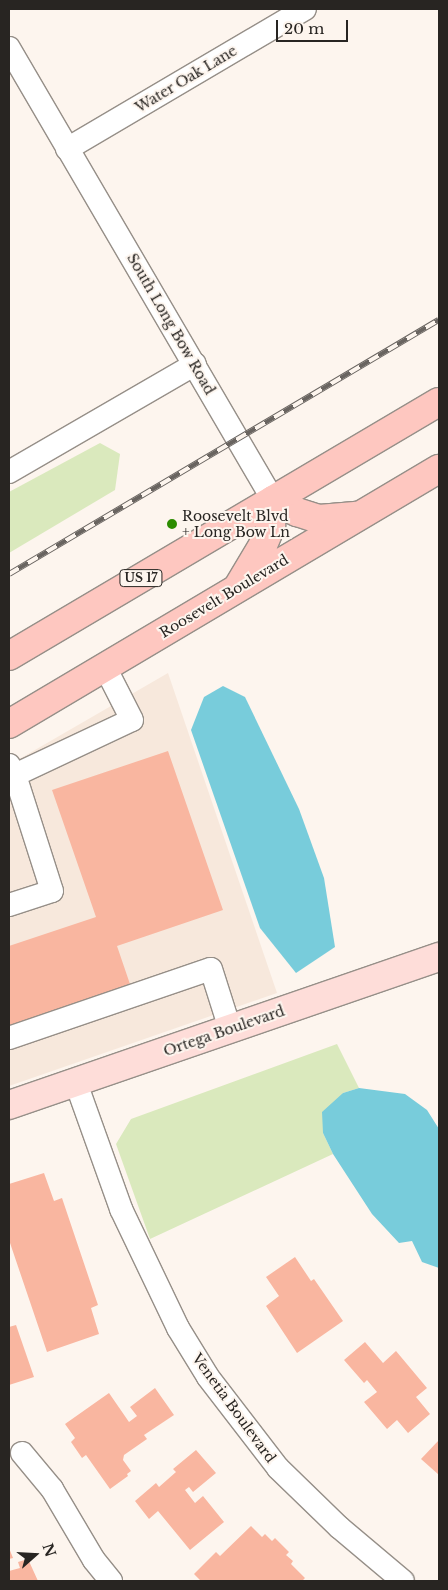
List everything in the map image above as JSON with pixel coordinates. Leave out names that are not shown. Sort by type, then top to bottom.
[{"type":"highway","name":"US 17","points":[[9,656],[439,402]]},
{"type":"highway","name":"Roosevelt Boulevard","points":[[9,724],[439,469]]},
{"type":"highway","points":[[237,589],[263,544],[271,526],[274,500],[297,512],[319,519],[360,515]]},
{"type":"main road","name":"Ortega Boulevard","points":[[9,1106],[439,958]]},
{"type":"street","name":"Water Oak Lane","points":[[68,150],[305,9]]},
{"type":"street","name":"South Long Bow Road","points":[[9,48],[274,500]]},
{"type":"street","points":[[9,472],[195,364]]},
{"type":"street","points":[[9,905],[52,891],[12,770],[132,720],[105,667]]},
{"type":"street","points":[[9,1038],[211,969],[230,1029]]},
{"type":"street","name":"Venetia Boulevard","points":[[76,1082],[121,1209],[178,1328],[208,1377],[278,1468],[340,1528],[403,1581]]},
{"type":"street","points":[[22,1454],[52,1489],[94,1560],[111,1581]]},
{"type":"shaded area","points":[[168,673],[277,993],[9,1086],[9,765]]},
{"type":"green space","points":[[100,443],[120,454],[115,490],[9,553],[9,492]]},
{"type":"green space","points":[[337,1044],[359,1088],[343,1093],[323,1133],[333,1154],[150,1239],[116,1144],[131,1119]]},
{"type":"water","points":[[223,686],[245,697],[299,809],[324,878],[335,947],[296,973],[260,928],[191,730],[204,697]]},
{"type":"water","points":[[359,1088],[405,1094],[427,1110],[439,1129],[439,1268],[422,1262],[412,1241],[399,1243],[372,1214],[333,1154],[323,1133],[322,1112],[343,1093]]},
{"type":"building","points":[[168,751],[223,910],[117,946],[132,990],[9,1032],[9,946],[96,917],[52,790]]},
{"type":"building","points":[[44,1173],[54,1201],[62,1198],[98,1305],[91,1308],[99,1334],[47,1352],[9,1240],[9,1184]]},
{"type":"building","points":[[295,1257],[311,1281],[314,1279],[343,1321],[297,1353],[266,1306],[279,1296],[266,1277]]},
{"type":"building","points":[[16,1325],[34,1377],[9,1385],[9,1327]]},
{"type":"building","points":[[365,1342],[383,1363],[396,1351],[427,1388],[416,1397],[430,1414],[408,1433],[397,1420],[387,1429],[364,1402],[377,1392],[367,1380],[364,1383],[344,1360]]},
{"type":"building","points":[[155,1388],[174,1415],[144,1435],[147,1439],[124,1455],[123,1460],[131,1471],[127,1474],[128,1476],[110,1489],[86,1455],[82,1458],[71,1442],[75,1438],[65,1424],[109,1393],[129,1422],[137,1416],[130,1407]]},
{"type":"building","points":[[439,1440],[439,1475],[421,1459]]},
{"type":"building","points":[[196,1450],[216,1473],[193,1492],[189,1487],[185,1490],[195,1503],[203,1496],[224,1522],[190,1550],[158,1511],[149,1519],[135,1501],[156,1483],[159,1487],[176,1472],[173,1469]]},
{"type":"building","points":[[251,1526],[262,1537],[265,1534],[272,1541],[275,1538],[289,1552],[286,1555],[293,1561],[291,1564],[305,1578],[302,1581],[201,1581],[194,1574],[216,1552],[220,1556]]},
{"type":"building","points":[[9,1548],[13,1558],[9,1559]]},
{"type":"building","points":[[28,1559],[38,1581],[9,1581],[9,1571],[20,1568],[18,1562]]},
{"type":"railway","points":[[9,574],[439,320]]},
{"type":"place","name":"Roosevelt Blvd + Long Bow Ln","points":[[172,524]]}]
